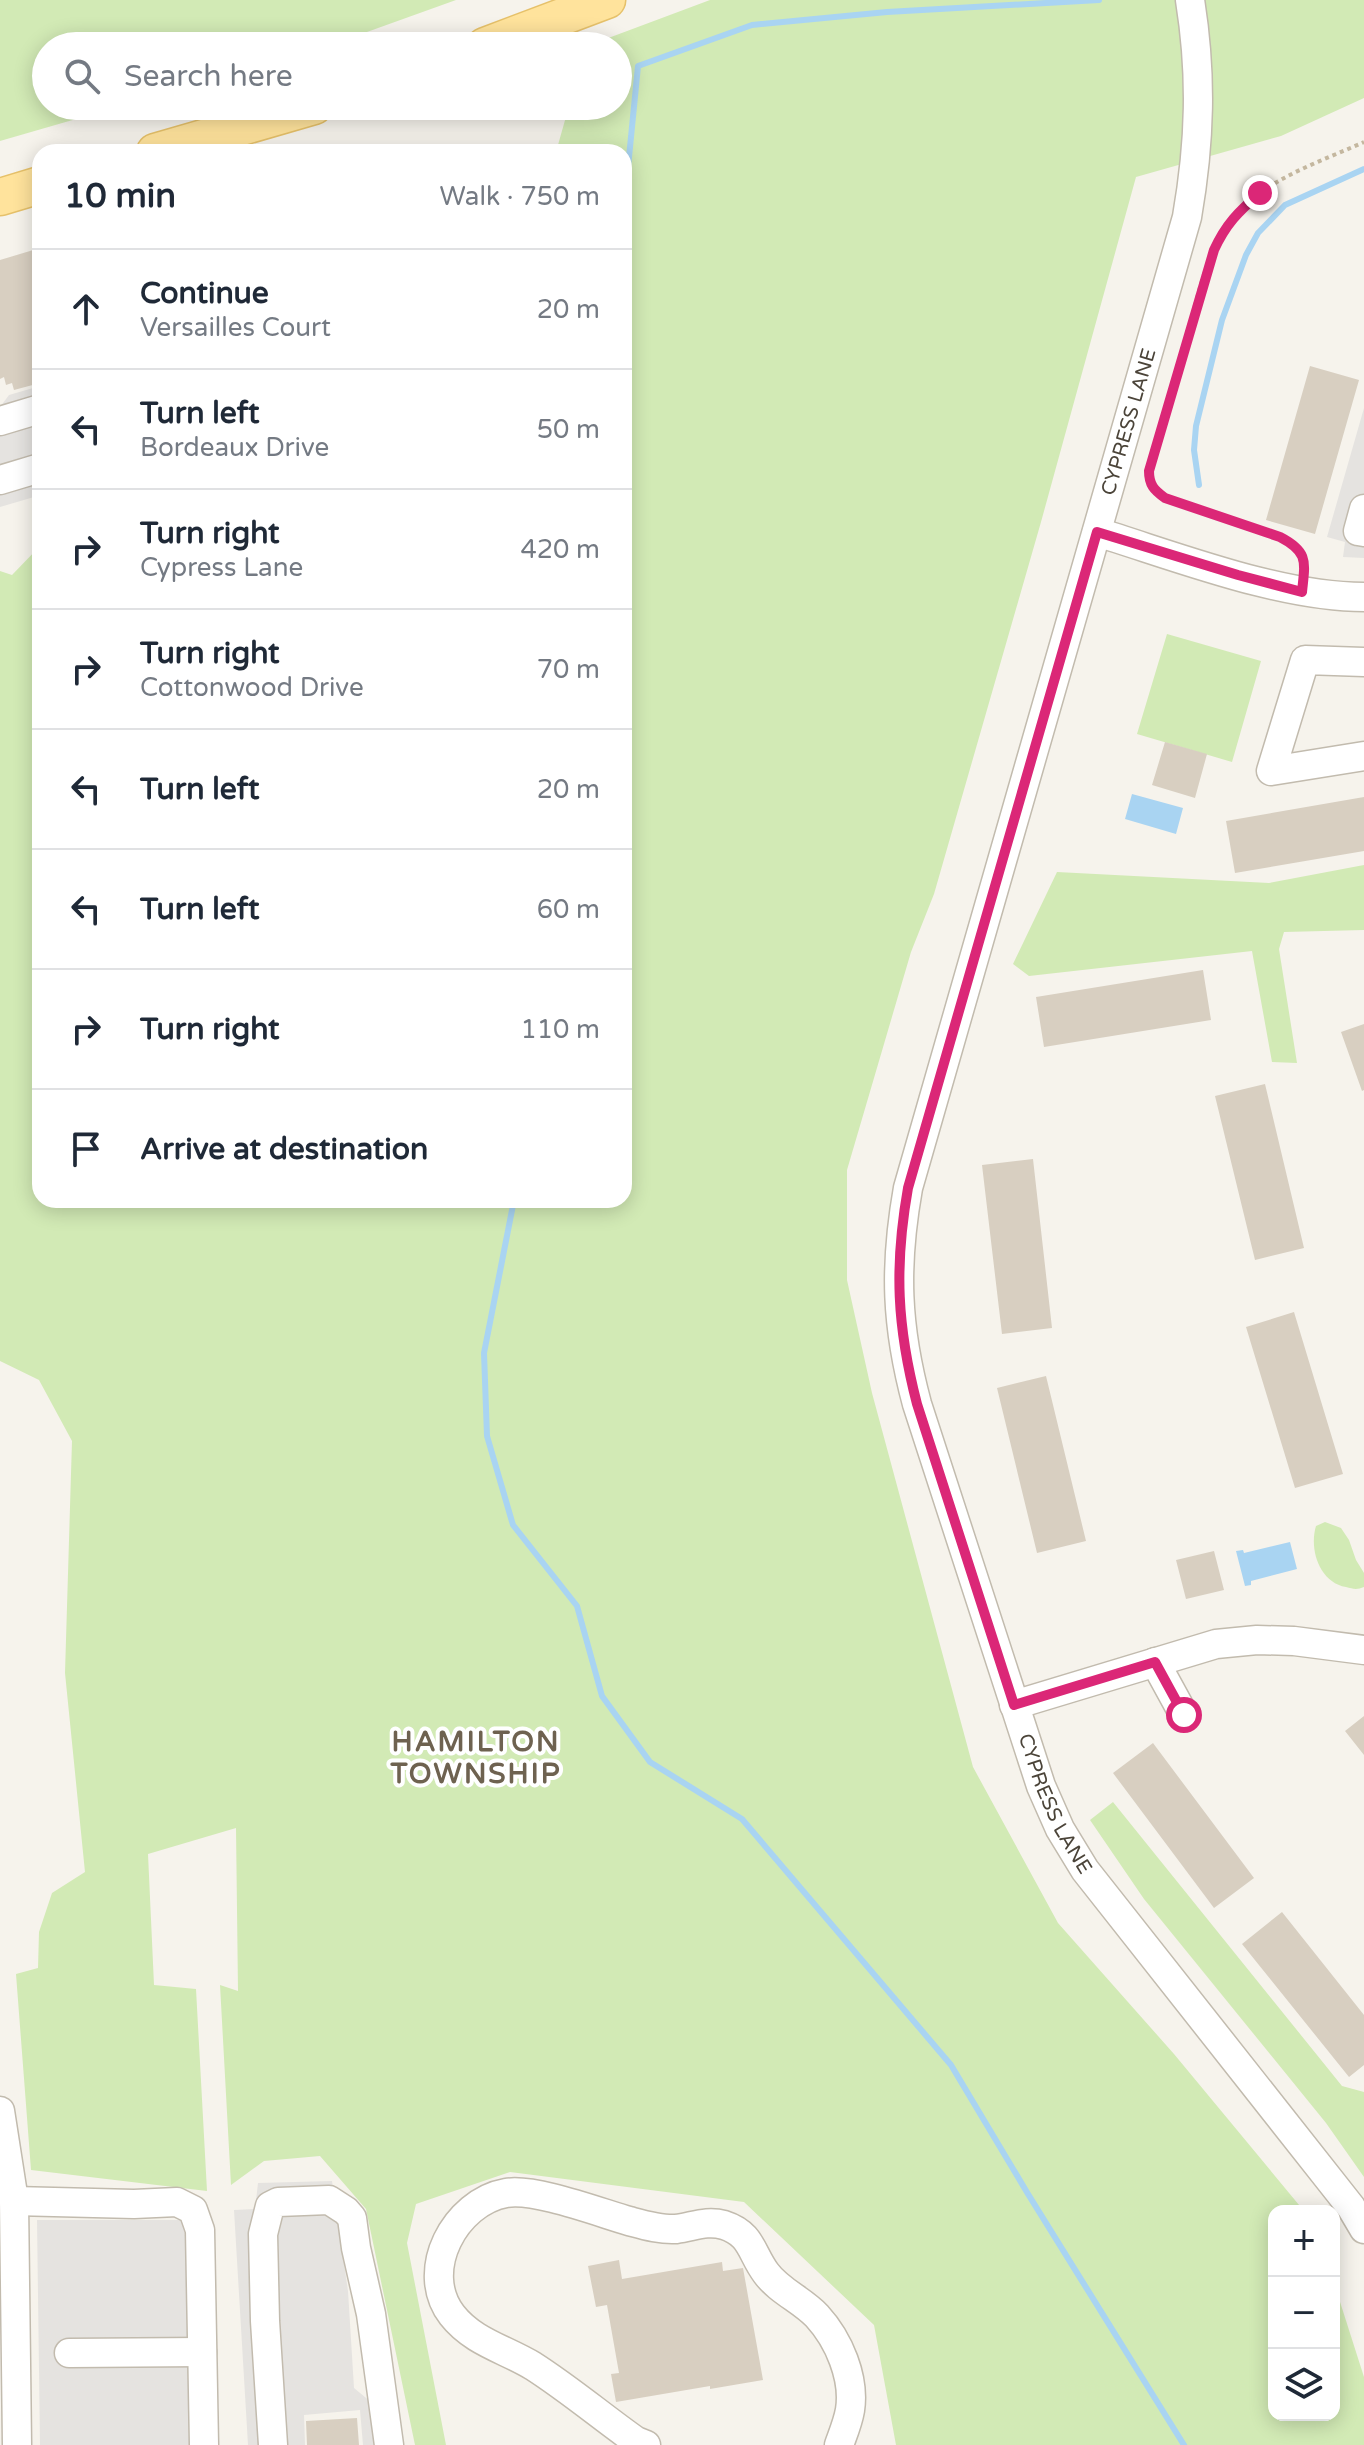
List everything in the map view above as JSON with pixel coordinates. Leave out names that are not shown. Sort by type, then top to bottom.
[{"type":"main road","points":[[522,32],[607,0]]},
{"type":"main road","points":[[183,144],[266,120]]},
{"type":"main road","points":[[0,197],[32,187]]},
{"type":"street","name":"CYPRESS LANE","points":[[1190,0],[1199,83],[1199,131],[1191,192],[1172,273],[908,1188],[901,1229],[899,1314],[906,1363],[917,1404],[1041,1786],[1060,1829],[1085,1870],[1351,2207],[1364,2229]]},
{"type":"street","points":[[0,421],[32,411]]},
{"type":"street","points":[[0,480],[32,470]]},
{"type":"street","points":[[1364,509],[1358,531],[1364,532]]},
{"type":"street","points":[[1097,532],[1302,592],[1364,597]]},
{"type":"street","points":[[1364,662],[1305,660],[1271,771],[1364,756]]},
{"type":"street","points":[[1014,1705],[1216,1644],[1257,1640],[1294,1641],[1364,1650]]},
{"type":"street","points":[[1155,1662],[1184,1715]]},
{"type":"street","points":[[0,2111],[14,2201],[17,2445]]},
{"type":"street","points":[[646,2445],[636,2441],[532,2365],[469,2333],[450,2313],[441,2291],[439,2269],[442,2253],[457,2223],[486,2199],[503,2193],[532,2193],[644,2225],[666,2229],[710,2222],[727,2226],[743,2235],[752,2245],[767,2275],[816,2316],[833,2338],[845,2363],[852,2394],[850,2413],[839,2445]]},
{"type":"street","points":[[273,2445],[263,2234],[270,2206],[278,2202],[329,2200],[352,2218],[371,2314],[389,2445]]},
{"type":"street","points":[[14,2201],[177,2202],[193,2210],[200,2230],[204,2445]]},
{"type":"street","points":[[69,2353],[202,2352]]},
{"type":"path","points":[[1302,592],[1305,566],[1303,554],[1295,545],[1280,537],[1165,498],[1149,482],[1149,471],[1196,305],[1225,227],[1260,193],[1292,174],[1364,142]]},
{"type":"green space","points":[[0,0],[456,0],[367,32],[32,32],[32,120],[73,120],[0,141]]},
{"type":"green space","points":[[710,0],[1364,0],[1364,98],[1281,136],[1136,177],[934,894],[911,952],[847,1170],[847,1280],[872,1393],[973,1767],[1058,1923],[1174,2054],[1299,2205],[1268,2205],[1268,2421],[1340,2421],[1340,2302],[1364,2377],[1364,2445],[896,2445],[874,2325],[744,2202],[510,2172],[416,2204],[407,2243],[446,2445],[415,2445],[366,2209],[320,2156],[264,2161],[231,2185],[220,1985],[238,1991],[236,1828],[148,1854],[154,1985],[196,1989],[207,2191],[31,2170],[16,1974],[38,1968],[39,1932],[52,1893],[85,1872],[65,1673],[72,1441],[39,1380],[0,1361],[0,571],[12,575],[32,554],[32,1208],[632,1208],[632,144],[558,144],[565,120],[632,120],[632,32],[624,32]]},
{"type":"green space","points":[[1167,634],[1261,661],[1232,762],[1137,734]]},
{"type":"green space","points":[[1364,865],[1364,930],[1284,932],[1279,949],[1297,1063],[1272,1062],[1252,951],[1029,976],[1013,964],[1057,872],[1269,883]]},
{"type":"green space","points":[[1325,1522],[1341,1528],[1349,1540],[1364,1573],[1364,1587],[1353,1589],[1337,1584],[1323,1572],[1315,1554],[1314,1535],[1316,1526]]},
{"type":"green space","points":[[1113,1802],[1342,2086],[1364,2092],[1364,2177],[1326,2123],[1144,1899],[1090,1820]]},
{"type":"shaded area","points":[[32,388],[32,498],[0,507],[0,407],[9,395]]},
{"type":"shaded area","points":[[1364,408],[1364,558],[1343,557],[1345,542],[1327,537]]},
{"type":"shaded area","points":[[332,2181],[348,2291],[354,2388],[377,2407],[379,2445],[363,2445],[360,2410],[304,2415],[305,2445],[248,2445],[234,2210],[255,2209],[258,2183]]},
{"type":"shaded area","points":[[37,2220],[189,2220],[192,2445],[40,2445]]},
{"type":"water","points":[[1132,794],[1183,808],[1176,834],[1125,819]]},
{"type":"water","points":[[1290,1542],[1297,1569],[1251,1581],[1251,1585],[1245,1586],[1236,1551],[1243,1550],[1244,1553]]},
{"type":"building","points":[[32,250],[32,385],[14,390],[12,383],[6,385],[4,377],[0,379],[0,260]]},
{"type":"building","points":[[1310,366],[1359,380],[1315,534],[1266,520]]},
{"type":"building","points":[[1165,742],[1207,754],[1195,798],[1152,785]]},
{"type":"building","points":[[1364,797],[1364,851],[1235,873],[1226,821]]},
{"type":"building","points":[[1203,970],[1211,1020],[1044,1047],[1036,997]]},
{"type":"building","points":[[1364,1024],[1364,1090],[1362,1091],[1341,1032]]},
{"type":"building","points":[[1265,1084],[1304,1248],[1255,1260],[1215,1096]]},
{"type":"building","points":[[1033,1159],[1052,1328],[1002,1334],[982,1165]]},
{"type":"building","points":[[1294,1312],[1343,1474],[1295,1488],[1246,1327]]},
{"type":"building","points":[[1046,1376],[1086,1541],[1037,1553],[997,1388]]},
{"type":"building","points":[[1214,1551],[1224,1590],[1186,1599],[1176,1560]]},
{"type":"building","points":[[1364,1716],[1364,1755],[1345,1731]]},
{"type":"building","points":[[1153,1743],[1254,1878],[1214,1908],[1113,1773]]},
{"type":"building","points":[[1282,1912],[1364,2015],[1364,2065],[1349,2077],[1242,1944]]},
{"type":"building","points":[[619,2260],[622,2279],[722,2262],[723,2271],[743,2268],[763,2380],[616,2402],[611,2374],[619,2373],[607,2305],[596,2307],[588,2266]]},
{"type":"building","points":[[357,2418],[359,2445],[307,2445],[306,2421]]},
{"type":"waterway","points":[[630,144],[638,66],[752,25],[887,12],[1099,0]]},
{"type":"waterway","points":[[1199,485],[1194,450],[1196,426],[1222,320],[1246,255],[1258,233],[1285,205],[1364,169]]},
{"type":"waterway","points":[[512,1208],[484,1353],[487,1436],[513,1525],[577,1606],[602,1696],[650,1762],[742,1819],[951,2065],[1184,2445]]},
{"type":"district","name":"HAMILTON TOWNSHIP","points":[[476,1758]]},
{"type":"route","points":[[1184,1715],[1155,1662],[1014,1705],[906,1363],[899,1314],[898,1272],[908,1188],[1097,532],[1302,592],[1305,566],[1303,554],[1295,545],[1280,537],[1165,498],[1149,482],[1149,471],[1214,250],[1225,227],[1237,212],[1260,193]]}]
